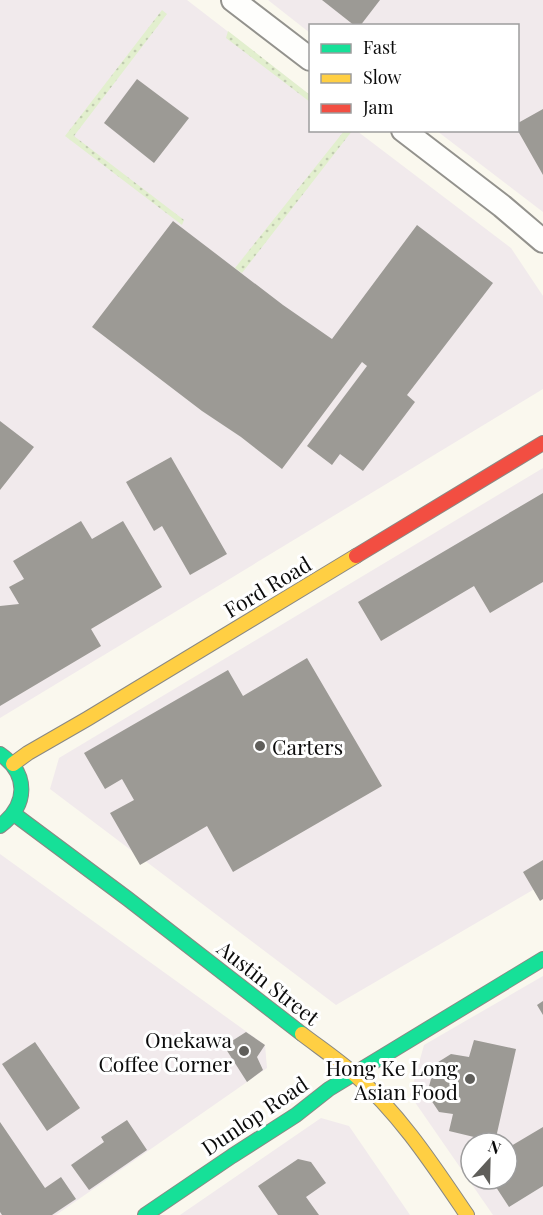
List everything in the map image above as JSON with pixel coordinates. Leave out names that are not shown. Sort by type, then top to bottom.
[{"type":"street","points":[[233,0],[309,58]]},
{"type":"street","points":[[406,132],[502,206],[543,241]]},
{"type":"street","name":"Ford Road","points":[[13,764],[543,443]]},
{"type":"street","points":[[0,754],[13,764],[20,776],[22,789],[21,802],[14,814],[0,826]]},
{"type":"street","name":"Austin Street","points":[[14,814],[354,1074],[423,1149],[467,1215]]},
{"type":"street","name":"Dunlop Road","points":[[145,1215],[296,1115],[329,1089],[543,959]]},
{"type":"shaded area","points":[[0,0],[187,0],[309,94],[309,132],[358,132],[511,248],[543,296],[543,389],[0,718]]},
{"type":"shaded area","points":[[268,0],[543,0],[543,212],[438,132],[519,132],[519,24],[309,24],[309,32]]},
{"type":"shaded area","points":[[543,468],[543,884],[336,1005],[50,789],[59,758]]},
{"type":"shaded area","points":[[0,854],[265,1045],[267,1068],[56,1215],[0,1215]]},
{"type":"shaded area","points":[[543,976],[543,1215],[493,1215],[476,1191],[519,1191],[519,1131],[459,1131],[459,1166],[410,1095],[424,1045]]},
{"type":"shaded area","points":[[321,1118],[349,1126],[410,1215],[180,1215]]},
{"type":"green space","points":[[162,10],[167,14],[74,136],[184,220],[182,225],[65,136]]},
{"type":"green space","points":[[228,31],[309,94],[309,101],[226,38]]},
{"type":"green space","points":[[343,132],[351,132],[242,273],[235,268]]},
{"type":"building","points":[[322,0],[380,0],[362,24],[352,24]]},
{"type":"building","points":[[137,79],[189,118],[154,163],[104,123]]},
{"type":"building","points":[[543,109],[543,175],[519,132],[519,122]]},
{"type":"building","points":[[173,221],[283,305],[332,339],[417,225],[493,283],[407,395],[415,402],[363,471],[340,454],[332,465],[307,446],[367,366],[362,362],[282,469],[92,327]]},
{"type":"building","points":[[0,421],[34,447],[0,490]]},
{"type":"building","points":[[171,457],[227,554],[190,575],[162,526],[154,531],[126,482]]},
{"type":"building","points":[[543,493],[543,582],[490,613],[474,586],[381,641],[358,602]]},
{"type":"building","points":[[81,521],[92,539],[123,521],[162,587],[91,629],[101,646],[0,706],[0,606],[19,604],[9,587],[24,579],[13,561]]},
{"type":"building","name":"Carters","points":[[307,658],[382,786],[233,872],[207,826],[140,865],[110,813],[134,800],[122,779],[105,789],[84,753],[228,670],[243,696]]},
{"type":"building","points":[[543,860],[543,899],[540,901],[523,872]]},
{"type":"building","points":[[543,1001],[543,1015],[537,1005]]},
{"type":"building","name":"Onekawa Coffee Corner","points":[[246,1032],[265,1045],[257,1057],[263,1070],[247,1082],[224,1046]]},
{"type":"building","name":"Hong Ke Long Asian Food","points":[[474,1040],[516,1049],[497,1131],[459,1131],[459,1133],[449,1131],[453,1114],[439,1112],[427,1094],[435,1064],[451,1054],[469,1057]]},
{"type":"building","points":[[35,1042],[80,1108],[47,1131],[2,1064]]},
{"type":"building","points":[[127,1120],[147,1150],[89,1190],[71,1165],[104,1142],[101,1137]]},
{"type":"building","points":[[0,1122],[45,1188],[61,1177],[76,1199],[52,1215],[2,1215],[0,1212]]},
{"type":"building","points":[[543,1127],[543,1186],[509,1207],[499,1191],[519,1191],[519,1141]]},
{"type":"building","points":[[298,1159],[311,1162],[326,1183],[306,1197],[319,1215],[278,1215],[258,1186]]},
{"type":"traffic: fast","points":[[0,754],[16,771],[21,790],[16,809],[0,826]]},
{"type":"traffic: fast","points":[[14,814],[302,1034]]},
{"type":"traffic: fast","points":[[145,1215],[296,1115],[329,1089],[543,959]]},
{"type":"traffic: slow","points":[[13,764],[356,556]]},
{"type":"traffic: slow","points":[[302,1034],[371,1089],[415,1141],[467,1215]]},
{"type":"traffic: jam","points":[[356,556],[543,443]]},
{"type":"place","name":"Carters","points":[[260,746]]},
{"type":"place","name":"Onekawa Coffee Corner","points":[[244,1051]]},
{"type":"place","name":"Hong Ke Long Asian Food","points":[[470,1079]]}]
